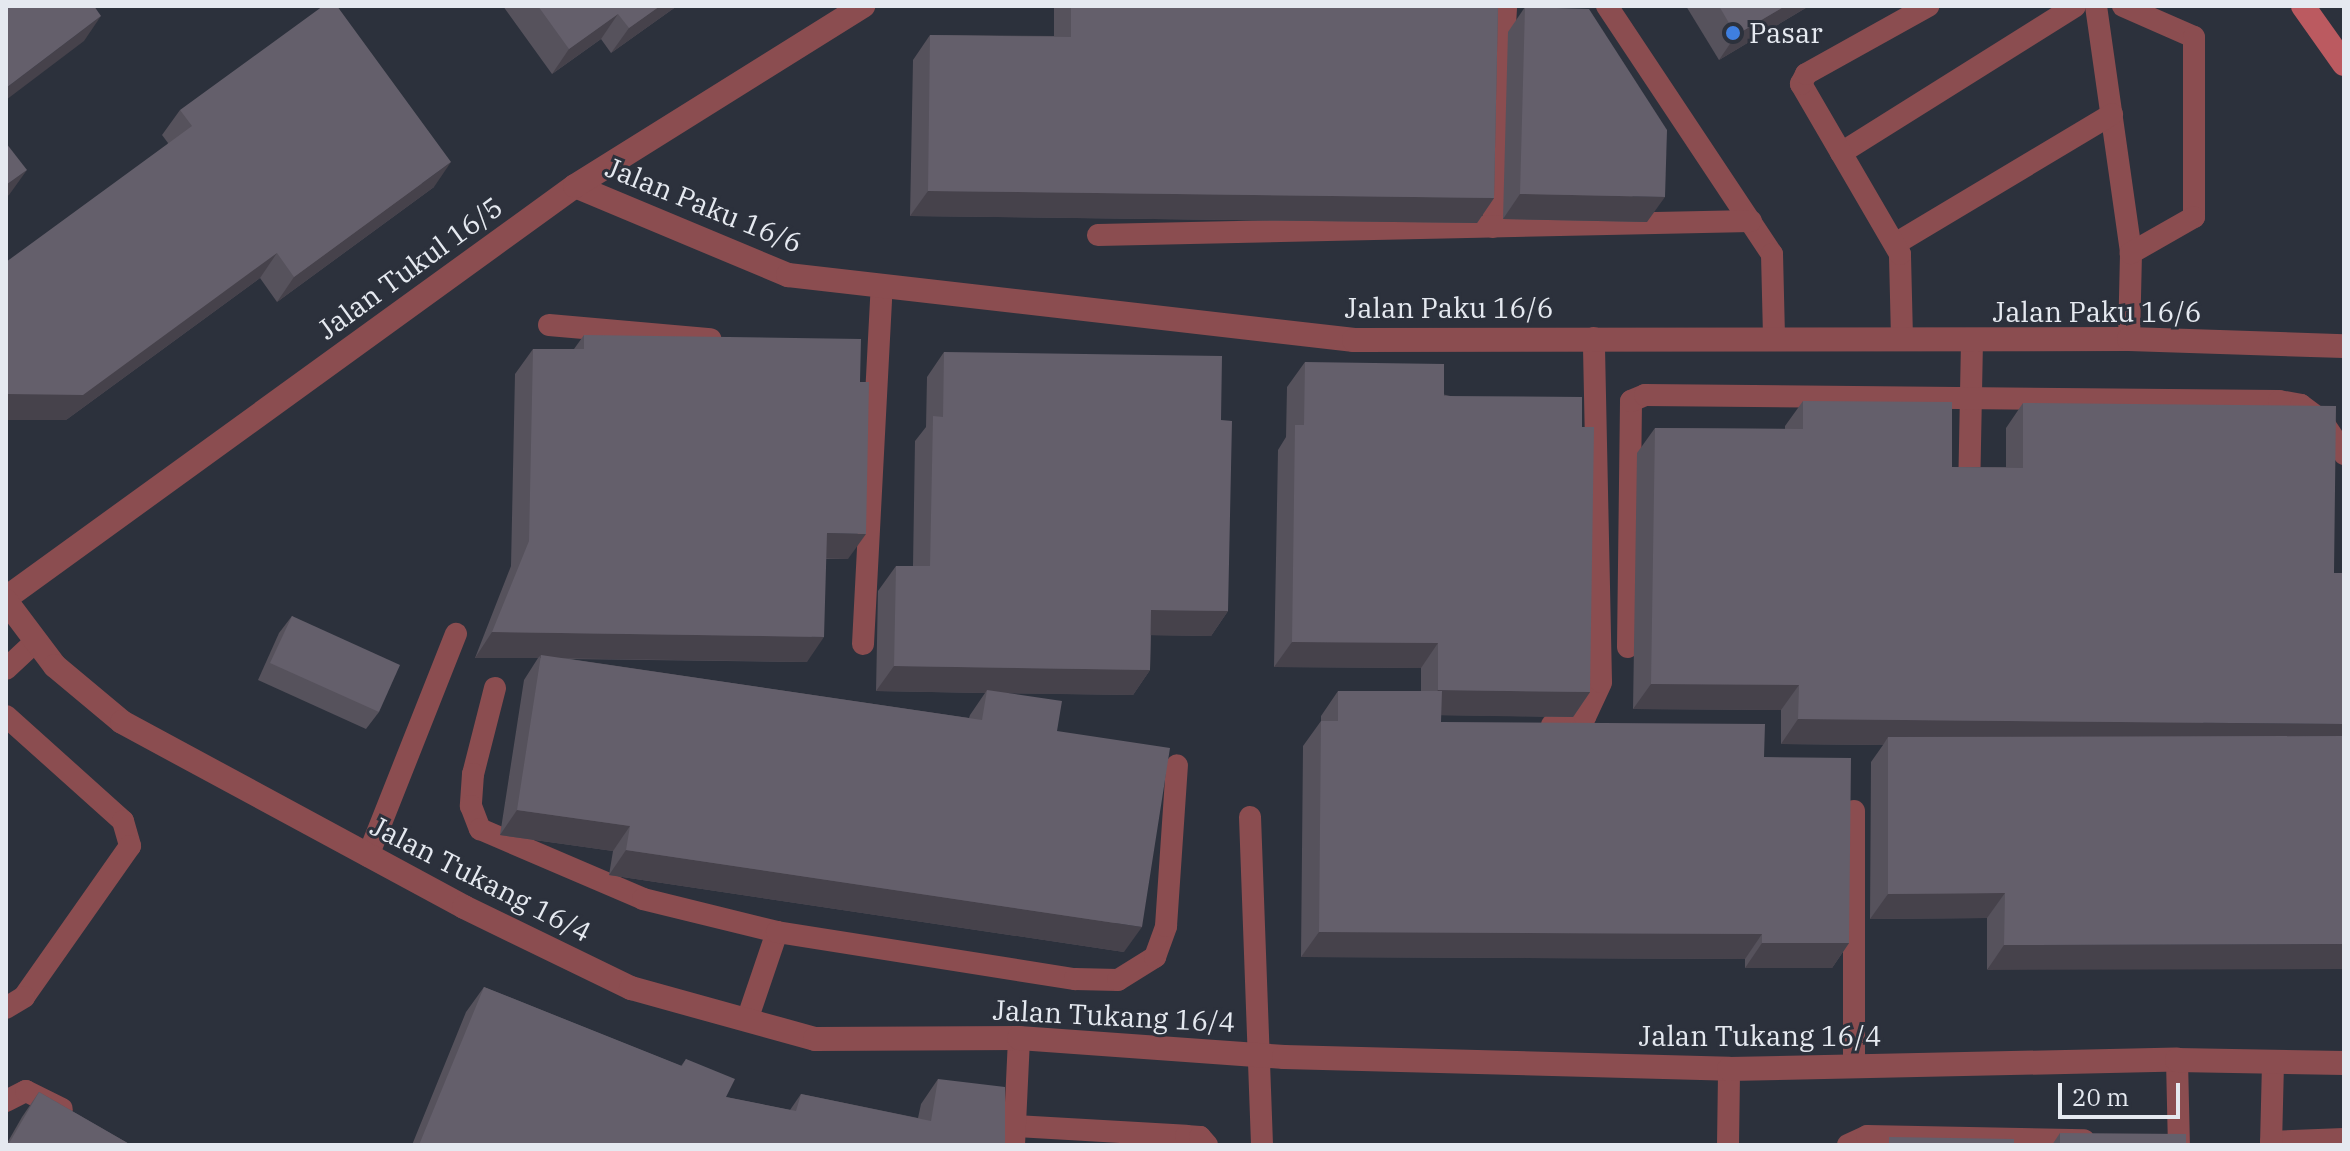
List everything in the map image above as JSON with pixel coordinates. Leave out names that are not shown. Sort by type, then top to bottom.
[{"type":"street","name":"Jalan Tukul 16/5","points":[[6,599],[575,186],[863,6]]},
{"type":"street","points":[[2303,6],[2344,64]]},
{"type":"street","name":"Jalan Paku 16/6","points":[[575,186],[788,275],[1354,340],[1774,337],[1972,342],[2129,339],[2344,346]]},
{"type":"street","name":"Jalan Tukang 16/4","points":[[6,599],[55,666],[122,722],[368,856],[631,988],[815,1039],[1019,1038],[1262,1055],[1729,1069],[2177,1060],[2344,1063]]},
{"type":"lane","points":[[1493,227],[1506,6]]},
{"type":"lane","points":[[1607,6],[1772,254],[1774,337]]},
{"type":"lane","points":[[1902,338],[1900,254],[1801,84],[1806,74],[1928,6]]},
{"type":"lane","points":[[1841,153],[2075,6]]},
{"type":"lane","points":[[2096,6],[2131,253],[2129,339]]},
{"type":"lane","points":[[2123,6],[2194,37],[2194,217],[2131,253]]},
{"type":"lane","points":[[1895,244],[2112,114]]},
{"type":"lane","points":[[1098,235],[1751,221]]},
{"type":"lane","points":[[863,644],[882,286]]},
{"type":"lane","points":[[549,325],[737,341]]},
{"type":"lane","points":[[1527,724],[1575,725],[1585,717],[1601,682],[1594,338]]},
{"type":"lane","points":[[1968,524],[1972,342]]},
{"type":"lane","points":[[847,351],[879,353]]},
{"type":"lane","points":[[1628,647],[1631,401],[1659,393],[2279,401],[2301,405],[2322,421],[2344,454]]},
{"type":"lane","points":[[368,856],[456,634]]},
{"type":"lane","points":[[6,669],[36,641]]},
{"type":"lane","points":[[495,688],[473,774],[471,806],[480,829],[643,899],[777,932],[1075,979],[1118,980],[1155,957],[1166,926],[1177,765]]},
{"type":"lane","points":[[6,716],[123,821],[130,834],[122,863],[24,997],[6,1008]]},
{"type":"lane","points":[[1854,811],[1854,1066]]},
{"type":"lane","points":[[1250,817],[1262,1055],[1262,1145]]},
{"type":"lane","points":[[747,1020],[777,932]]},
{"type":"lane","points":[[1019,1038],[1014,1136],[1186,1136],[1200,1137],[1207,1145]]},
{"type":"lane","points":[[2148,1140],[2179,1143],[2177,1060]]},
{"type":"lane","points":[[2273,1062],[2271,1143],[2344,1139]]},
{"type":"lane","points":[[1728,1145],[1729,1069]]},
{"type":"lane","points":[[6,1101],[26,1091],[87,1124]]},
{"type":"lane","points":[[1848,1145],[1867,1136],[2011,1142],[2102,1140]]},
{"type":"building","points":[[6,6],[94,6],[101,16],[6,88]]},
{"type":"building","points":[[323,6],[337,6],[451,162],[294,277],[277,253],[83,395],[6,394],[6,262],[192,126],[180,110]]},
{"type":"building","points":[[538,6],[660,6],[629,28],[618,14],[569,49]]},
{"type":"building","points":[[1071,6],[1498,6],[1494,198],[928,191],[930,35],[1071,37]]},
{"type":"building","points":[[1719,6],[1785,6],[1736,35]]},
{"type":"building","points":[[1525,7],[1589,9],[1667,130],[1665,197],[1520,194]]},
{"type":"building","points":[[6,143],[27,170],[6,185]]},
{"type":"building","points":[[584,335],[861,339],[860,382],[869,382],[866,534],[827,533],[824,637],[492,632],[529,541],[533,349],[584,349]]},
{"type":"building","points":[[944,352],[1222,356],[1221,420],[1232,421],[1228,611],[1151,610],[1150,670],[894,666],[896,566],[930,566],[933,416],[943,417]]},
{"type":"building","points":[[1305,362],[1444,364],[1444,396],[1582,397],[1582,427],[1594,427],[1590,692],[1438,690],[1438,643],[1292,642],[1295,425],[1304,425]]},
{"type":"building","points":[[1803,401],[1952,402],[1952,467],[2023,468],[2023,403],[2336,406],[2334,573],[2344,573],[2344,724],[1798,719],[1799,685],[1651,684],[1655,428],[1803,429]]},
{"type":"building","points":[[292,616],[400,665],[379,712],[270,663]]},
{"type":"building","points":[[541,655],[982,720],[987,690],[1062,701],[1057,731],[1170,748],[1142,927],[626,850],[630,826],[517,810]]},
{"type":"building","points":[[1338,691],[1442,691],[1441,722],[1765,724],[1764,757],[1851,758],[1849,943],[1762,943],[1762,934],[1319,932],[1321,721],[1338,721]]},
{"type":"building","points":[[2344,736],[2344,944],[2004,945],[2005,893],[1888,894],[1888,737]]},
{"type":"building","points":[[484,987],[682,1066],[686,1059],[735,1079],[726,1097],[796,1111],[801,1094],[931,1121],[938,1079],[1005,1087],[1005,1145],[419,1145]]},
{"type":"building","points":[[39,1092],[131,1145],[8,1145]]},
{"type":"building","points":[[2060,1133],[2186,1134],[2186,1145],[2060,1145]]},
{"type":"building","points":[[1889,1137],[2014,1139],[2014,1145],[1889,1145]]},
{"type":"place","name":"Pasar","points":[[1733,33]]}]
